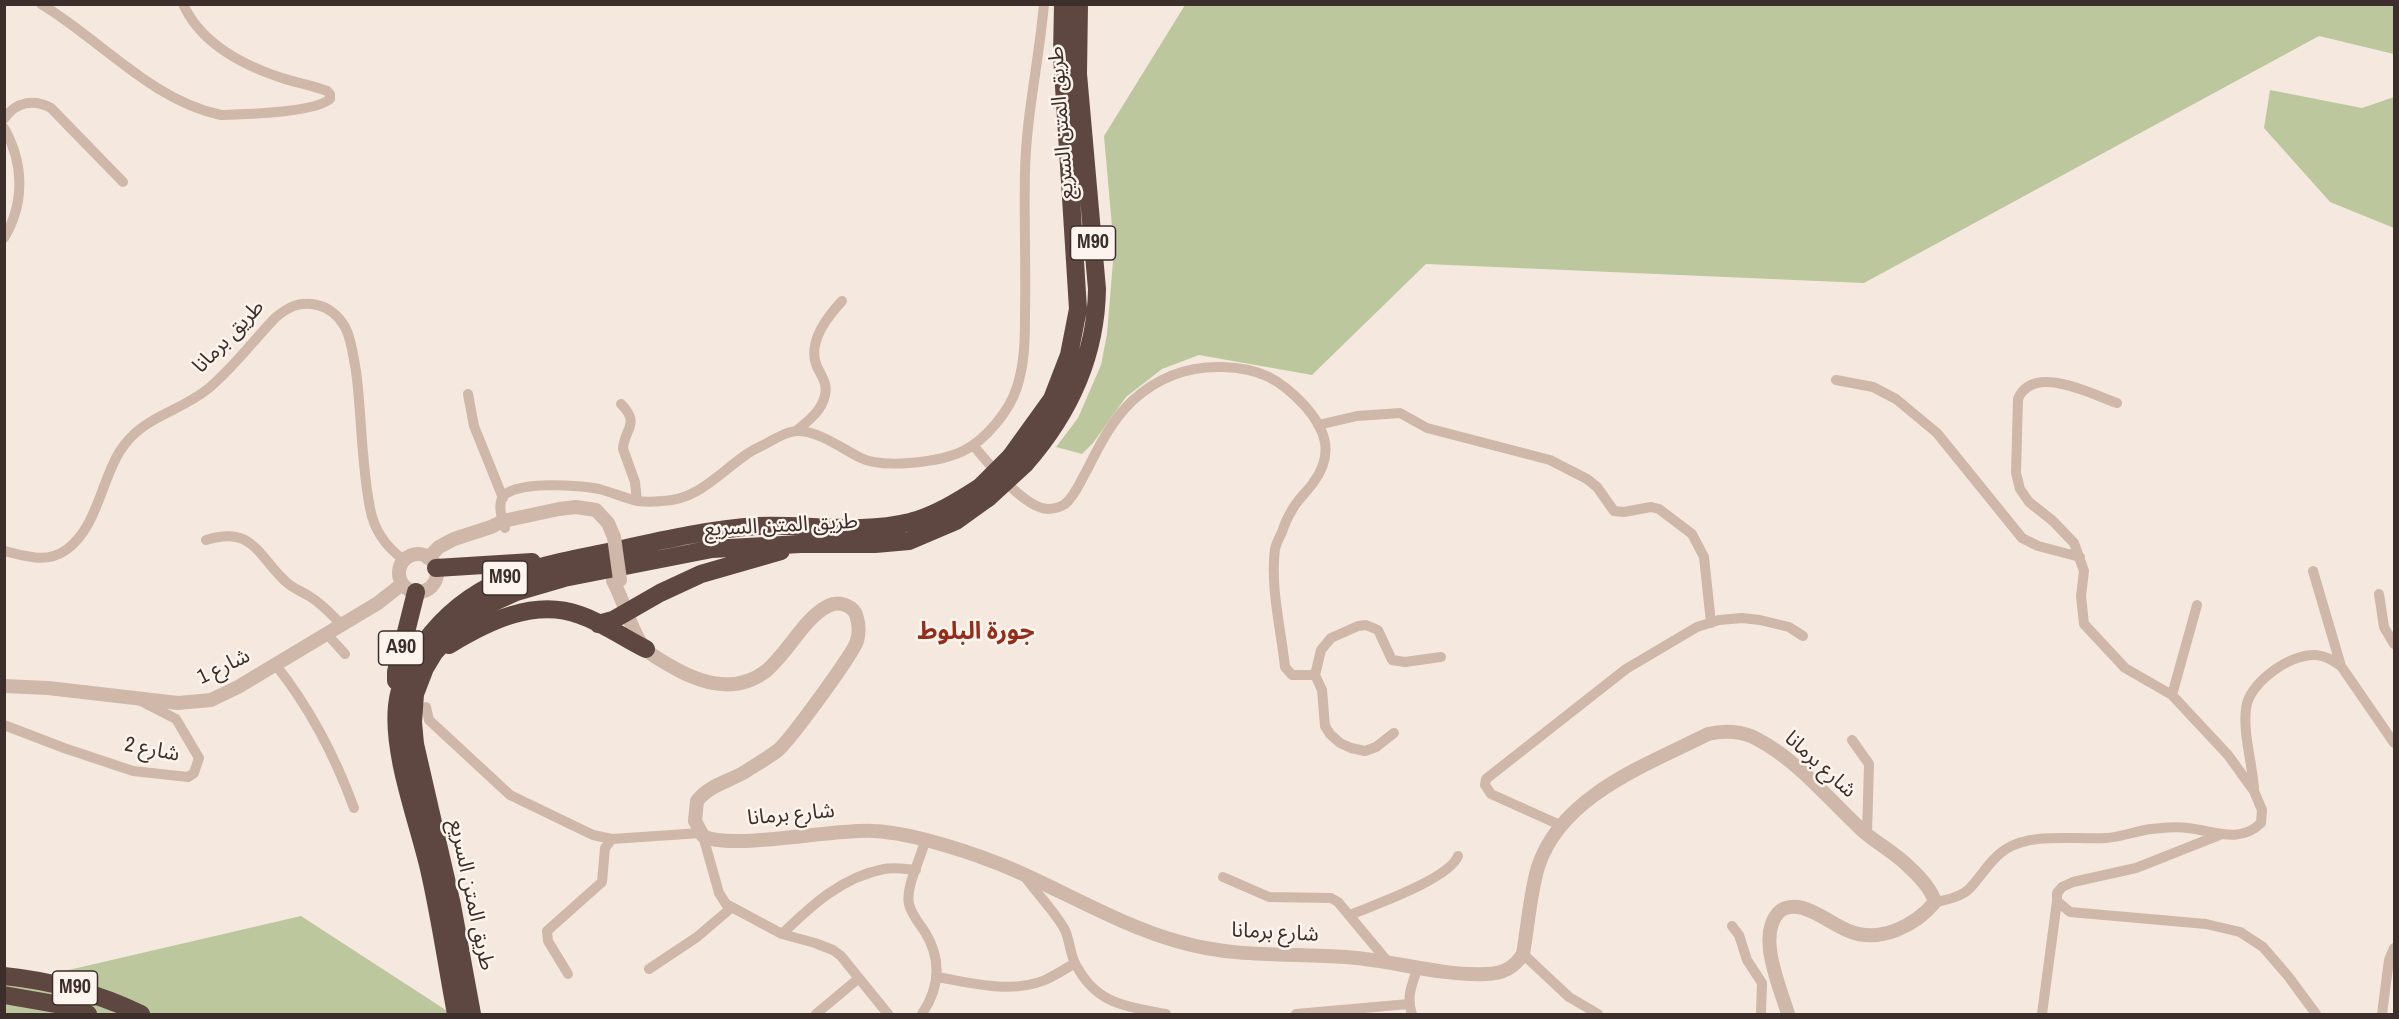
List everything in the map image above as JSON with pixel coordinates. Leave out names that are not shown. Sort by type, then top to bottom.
[{"type":"highway","name":"طريق المتن السريع","points":[[1018,460],[1053,399],[1069,354],[1078,309],[1062,55],[1064,4]]},
{"type":"highway","name":"طريق المتن السريع","points":[[472,1014],[452,905],[415,744],[413,722],[415,694],[425,668],[434,653],[466,618],[494,602],[534,585],[712,549],[909,541],[956,521],[1018,460],[1054,429],[1068,405],[1085,362],[1096,315],[1097,289],[1078,74],[1079,4]]},
{"type":"highway","name":"طريق المتن السريع","points":[[456,1014],[429,871],[400,754],[397,706],[402,684],[411,663],[437,625],[452,610],[488,586],[510,576],[555,564],[696,533],[738,527],[883,526],[910,522],[984,492]]},
{"type":"highway","points":[[598,624],[607,622],[701,574],[767,556],[800,544]]},
{"type":"highway","points":[[432,563],[454,569],[524,562],[555,564]]},
{"type":"highway","name":"A90","points":[[397,706],[396,672],[409,588]]},
{"type":"highway","points":[[434,653],[484,624],[526,611],[566,611],[581,615],[646,649]]},
{"type":"highway","name":"M90","points":[[4,976],[66,986],[95,994],[141,1014]]},
{"type":"highway","name":"M90","points":[[4,995],[61,1005],[88,1014]]},
{"type":"street","points":[[41,4],[71,23],[151,84],[170,96],[212,113],[221,115],[297,110],[312,108],[330,99],[327,91],[274,76],[231,56],[204,35],[191,21],[183,4]]},
{"type":"street","points":[[796,431],[820,437],[864,460],[915,463],[937,460],[962,452],[973,445],[1006,409],[1017,390],[1025,359],[1024,174],[1027,125],[1040,52],[1044,4]]},
{"type":"street","points":[[4,118],[11,110],[25,103],[51,108],[123,182]]},
{"type":"street","points":[[4,128],[13,143],[18,163],[20,197],[14,222],[4,238]]},
{"type":"street","points":[[4,153],[18,163]]},
{"type":"street","points":[[502,498],[511,491],[519,489],[559,485],[599,489],[637,501],[670,501],[700,490],[748,453],[776,438],[796,431],[818,412],[825,395],[825,380],[815,362],[816,342],[827,317],[842,301]]},
{"type":"street","name":"طريق برمانا","points":[[4,550],[39,559],[54,557],[65,550],[78,539],[86,527],[114,463],[132,435],[143,425],[208,390],[275,318],[297,304],[308,303],[324,307],[338,317],[345,326],[351,342],[360,398],[370,509],[386,546],[404,560]]},
{"type":"street","points":[[973,445],[1017,491],[1036,506],[1048,509],[1057,508],[1066,503],[1078,487],[1106,435],[1131,402],[1163,379],[1186,369],[1246,368],[1265,375],[1287,388],[1307,409],[1318,426],[1325,437],[1327,450],[1324,464],[1316,479],[1291,511],[1275,547],[1274,574],[1285,667],[1292,675],[1315,675]]},
{"type":"street","points":[[1836,380],[1873,387],[1896,399],[1937,433],[2022,538],[2038,546],[2080,557]]},
{"type":"street","points":[[1788,1014],[1768,937],[1771,921],[1781,910],[1790,907],[1803,908],[1851,932],[1871,935],[1906,926],[1924,916],[1935,902],[1959,896],[1968,890],[1988,864],[2008,848],[2027,842],[2059,837],[2108,838],[2152,829],[2186,827],[2236,836],[2247,833],[2261,823],[2262,810],[2254,791],[2228,755],[2172,695],[2125,668],[2084,624],[2081,597],[2084,571],[2074,543],[2065,532],[2029,502],[2020,489],[2016,473],[2018,399],[2022,391],[2032,384],[2049,381],[2117,403]]},
{"type":"street","points":[[468,394],[474,426],[502,498],[500,525]]},
{"type":"street","points":[[621,405],[631,419],[631,430],[623,449],[635,482],[637,501]]},
{"type":"street","points":[[1318,426],[1357,416],[1400,413],[1427,428],[1550,460],[1592,483],[1614,511],[1624,512],[1651,507],[1659,509],[1692,534],[1704,557],[1711,623]]},
{"type":"street","points":[[432,563],[414,555],[404,560],[399,569],[409,588],[422,592],[432,585],[435,580],[432,563],[446,542],[559,508],[596,510],[604,518],[618,584],[627,612],[646,649]]},
{"type":"street","points":[[206,540],[224,536],[237,537],[254,544],[285,581],[321,604],[341,624]]},
{"type":"street","points":[[2313,571],[2341,666],[2394,743]]},
{"type":"street","name":"شارع 1","points":[[4,686],[48,688],[178,704],[211,700],[378,603],[409,588]]},
{"type":"street","points":[[2379,594],[2384,627],[2394,644]]},
{"type":"street","name":"شارع برمانا","points":[[646,649],[688,676],[712,684],[737,684],[753,680],[767,670],[818,612],[831,604],[849,607],[856,614],[859,626],[857,641],[847,658],[780,748],[741,774],[710,789],[697,801],[695,821],[702,835],[726,841],[874,831],[897,833],[994,861],[1125,922],[1208,950],[1283,956],[1347,957],[1486,974],[1503,972],[1516,965],[1523,954],[1539,867],[1560,825],[1606,786],[1708,734],[1720,731],[1756,738],[1783,756],[1867,834],[1908,865],[1933,894],[1935,902]]},
{"type":"street","points":[[2172,695],[2197,605]]},
{"type":"street","points":[[1560,825],[1491,794],[1485,785],[1486,779],[1626,669],[1697,627],[1742,618],[1779,624],[1803,636]]},
{"type":"street","points":[[1394,733],[1376,747],[1365,751],[1351,748],[1330,734],[1325,726],[1322,690],[1315,675],[1321,650],[1341,632],[1366,625],[1378,630],[1388,656],[1396,662],[1441,657]]},
{"type":"street","points":[[326,633],[345,654]]},
{"type":"street","points":[[2254,791],[2246,717],[2248,698],[2255,689],[2291,659],[2314,655],[2329,658],[2341,666]]},
{"type":"street","points":[[275,664],[295,689],[324,738],[339,766],[354,808]]},
{"type":"street","name":"شارع 2","points":[[4,725],[133,771],[188,777],[194,773],[199,758],[184,728],[176,719],[138,699]]},
{"type":"street","points":[[426,707],[429,720],[510,795],[593,835],[612,839],[702,835],[723,901],[731,908],[782,934],[833,950],[841,956],[888,1014]]},
{"type":"street","points":[[1852,740],[1869,764],[1867,834]]},
{"type":"street","points":[[2042,1014],[2057,893],[2062,887],[2073,882],[2136,868],[2222,834]]},
{"type":"street","points":[[568,974],[548,941],[547,931],[602,882],[605,848],[612,839]]},
{"type":"street","points":[[922,1014],[935,991],[937,977],[934,950],[909,903],[910,887],[925,841]]},
{"type":"street","points":[[1350,915],[1406,892],[1445,871],[1455,863],[1458,856]]},
{"type":"street","points":[[782,934],[810,907],[844,882],[886,868],[916,870]]},
{"type":"street","points":[[1023,874],[1060,922],[1066,933],[1075,963],[1089,986],[1099,995],[1146,1011],[1166,1014]]},
{"type":"street","points":[[1223,877],[1269,897],[1331,898],[1350,915],[1388,962]]},
{"type":"street","points":[[2057,901],[2070,912],[2206,924],[2240,932],[2263,947],[2316,1014]]},
{"type":"street","points":[[649,969],[697,937],[731,908]]},
{"type":"street","points":[[1732,926],[1739,934],[1747,960],[1762,982],[1761,1014]]},
{"type":"street","points":[[2382,1014],[2389,960],[2394,948]]},
{"type":"street","points":[[1523,954],[1569,997],[1598,1014]]},
{"type":"street","points":[[937,977],[972,984],[1016,986],[1044,980],[1075,963]]},
{"type":"street","points":[[1296,1014],[1410,1009],[1410,990],[1418,967]]},
{"type":"street","points":[[1762,982],[1775,967]]},
{"type":"street","points":[[816,1014],[859,978]]},
{"type":"green space","points":[[1185,5],[2394,5],[2394,54],[2319,36],[1864,283],[1426,264],[1312,375],[1199,355],[1162,369],[1126,397],[1093,443],[1082,454],[1056,447],[1078,418],[1101,365],[1107,334],[1114,249],[1104,136]]},
{"type":"green space","points":[[2270,90],[2362,108],[2394,97],[2394,228],[2330,202],[2264,128]]},
{"type":"green space","points":[[301,916],[452,1014],[5,1014],[4,985]]},
{"type":"district","name":"جورة البلوط","points":[[976,633]]}]
